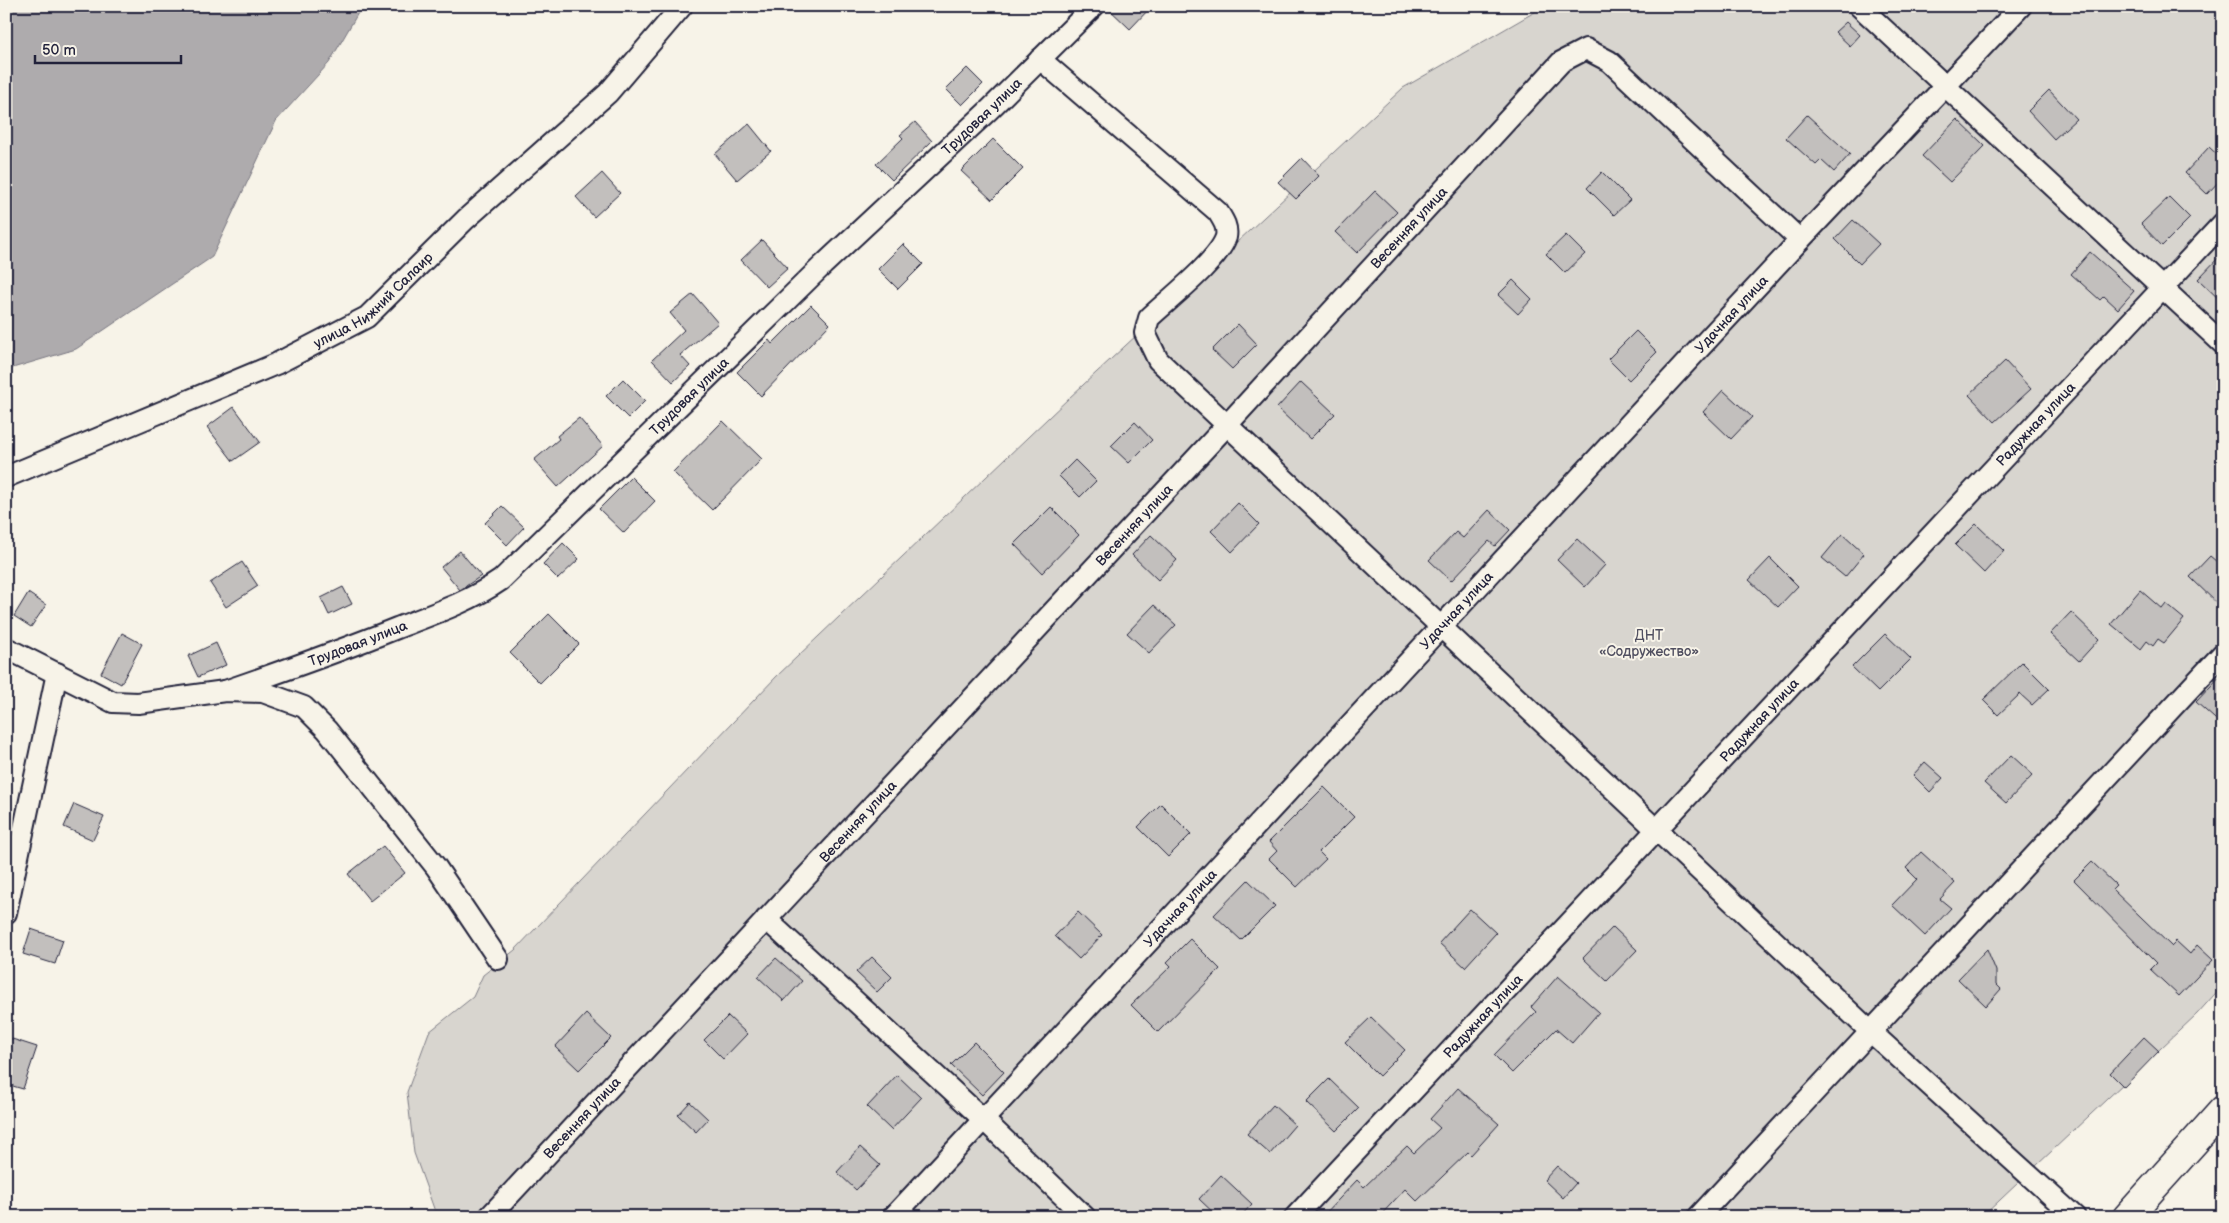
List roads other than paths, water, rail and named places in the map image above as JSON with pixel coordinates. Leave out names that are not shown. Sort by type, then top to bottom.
[{"type":"street","name":"Трудовая улица","points":[[225,691],[328,656],[440,612],[476,597],[501,580],[816,271],[989,110],[1094,6]]},
{"type":"street","points":[[1859,6],[2223,344]]},
{"type":"street","name":"Удачная улица","points":[[892,1217],[1800,240],[1946,88],[2021,6]]},
{"type":"street","name":"улица Нижний Салаир","points":[[6,477],[276,364],[367,318],[466,218],[608,94],[676,13]]},
{"type":"street","name":"Весенняя улица","points":[[489,1217],[1227,425],[1560,62],[1586,49],[1609,61],[1800,240]]},
{"type":"street","points":[[1040,59],[1218,212],[1226,223],[1226,236],[1218,253],[1149,318],[1145,333],[1158,360],[1871,1032],[2075,1217]]},
{"type":"street","name":"Радужная улица","points":[[1295,1217],[2161,287],[2223,223]]},
{"type":"street","points":[[6,648],[113,702],[138,704],[225,691],[263,692],[304,707],[327,730],[436,867],[498,959]]},
{"type":"street","points":[[1698,1217],[2223,653]]},
{"type":"street","points":[[6,913],[57,673]]},
{"type":"street","points":[[766,919],[983,1119],[1085,1217]]},
{"type":"street","points":[[2128,1217],[2223,1110]]},
{"type":"park label","name":"ДНТ «Содружество»","points":[[1649,644]]}]
